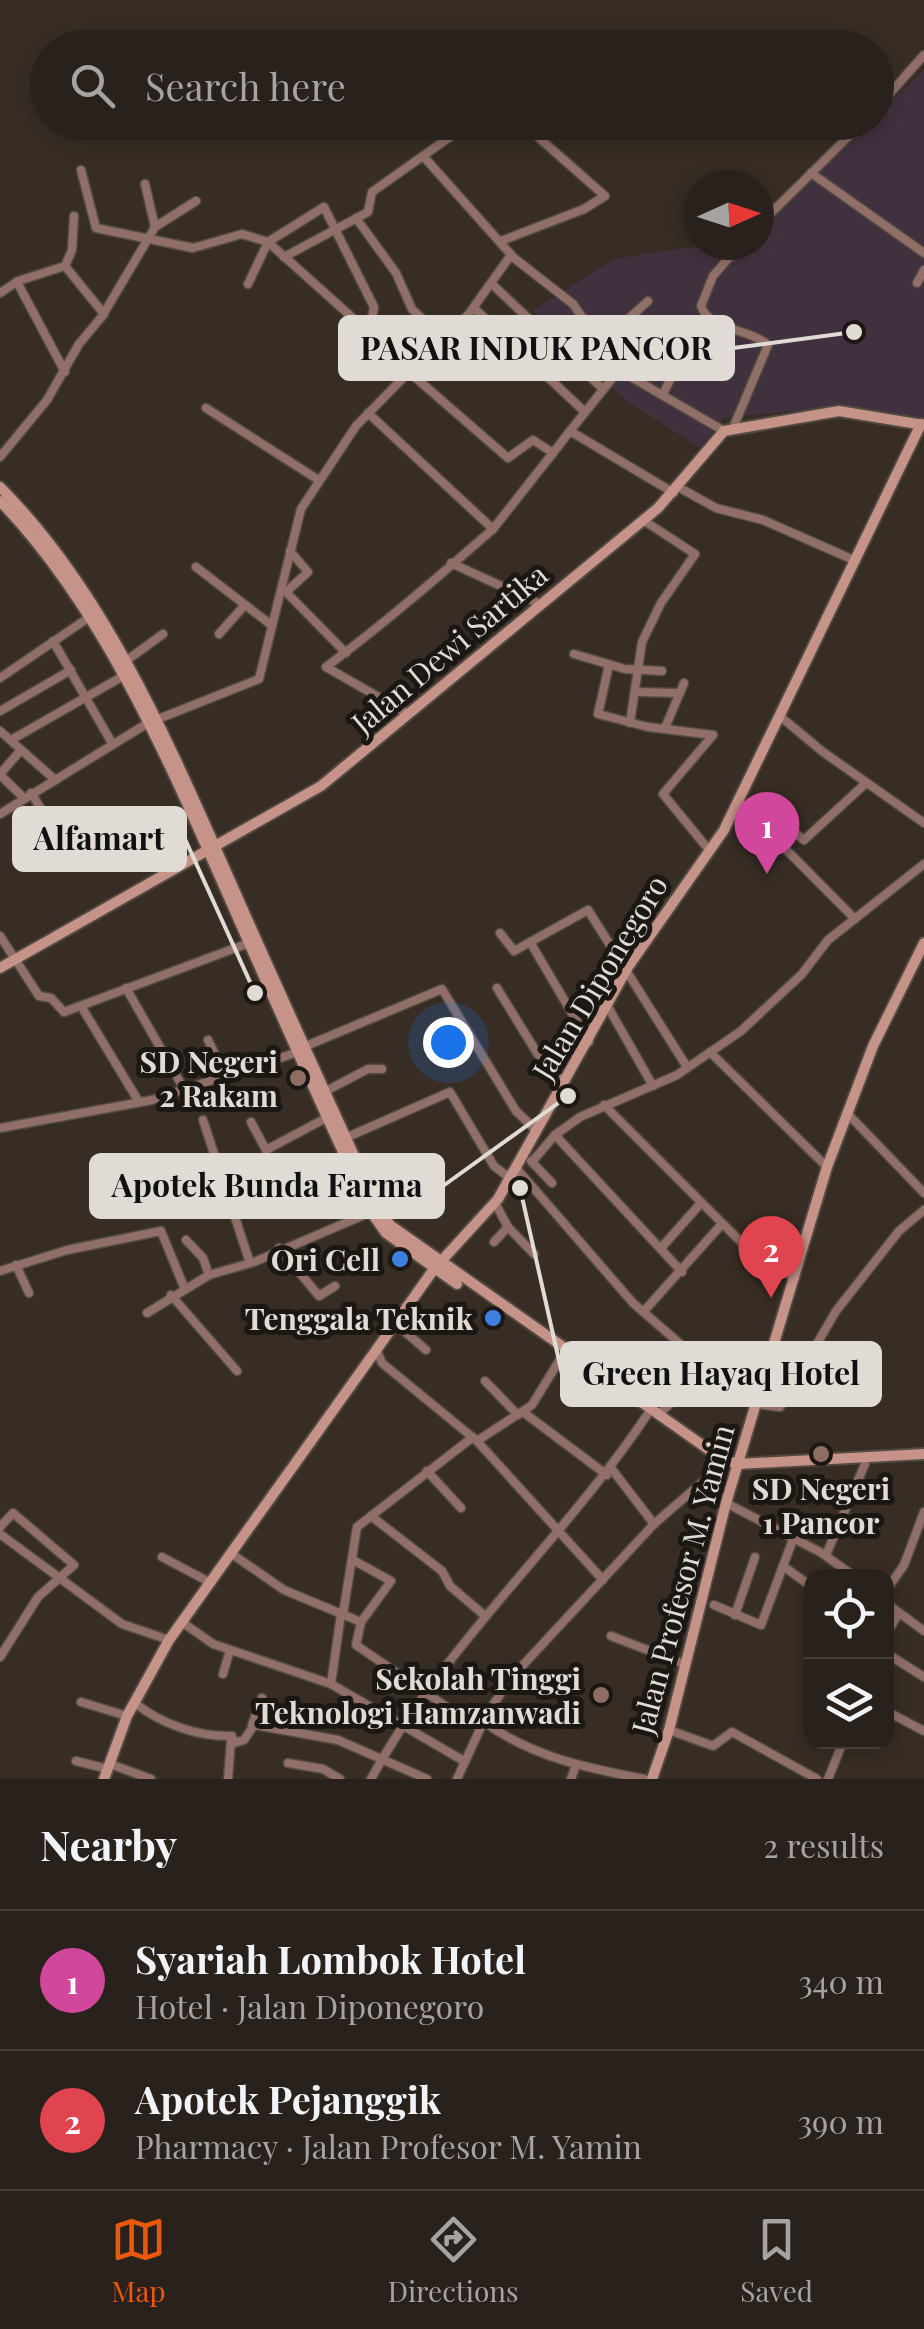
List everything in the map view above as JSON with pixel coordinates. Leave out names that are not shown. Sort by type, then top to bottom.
[{"type":"main road","points":[[729,429],[839,411],[923,423]]},
{"type":"main road","name":"Jalan Diponegoro","points":[[107,1771],[128,1716],[169,1640],[436,1266],[495,1203],[530,1156],[537,1132],[628,967],[739,802],[923,423]]},
{"type":"main road","name":"Jalan Dewi Sartika","points":[[0,968],[309,794],[643,520],[677,490],[729,429]]},
{"type":"main road","points":[[0,487],[55,560],[125,671],[212,849],[302,1049],[328,1117],[384,1218],[436,1266],[562,1356],[737,1466],[909,1458]]},
{"type":"main road","points":[[0,500],[13,506]]},
{"type":"main road","points":[[55,560],[88,618],[125,671]]},
{"type":"main road","name":"Jalan Profesor M. Yamin","points":[[648,1779],[668,1730],[726,1503],[827,1167],[847,1113],[924,943]]},
{"type":"main road","points":[[302,1049],[326,1091],[371,1212],[386,1233],[722,1465],[865,1464],[924,1456]]},
{"type":"street","points":[[894,89],[924,56]]},
{"type":"street","points":[[284,257],[372,208],[372,192],[446,140]]},
{"type":"street","points":[[501,241],[584,210],[605,196],[541,140]]},
{"type":"street","points":[[774,210],[845,140]]},
{"type":"street","points":[[424,157],[512,255],[574,304],[619,370],[729,429],[768,346],[749,332],[710,320],[701,306],[713,276],[727,260]]},
{"type":"street","points":[[81,170],[96,228],[199,248],[242,234],[268,242],[383,345],[405,335],[427,354]]},
{"type":"street","points":[[811,173],[924,253]]},
{"type":"street","points":[[145,184],[155,227]]},
{"type":"street","points":[[0,457],[65,372],[78,344],[104,313],[155,227],[196,201]]},
{"type":"street","points":[[248,284],[268,242],[322,207],[374,307],[372,318],[390,340]]},
{"type":"street","points":[[0,293],[16,282],[65,266],[72,250],[74,216]]},
{"type":"street","points":[[356,218],[390,263],[412,308],[443,339]]},
{"type":"street","points":[[0,814],[53,778],[151,722],[259,678],[270,624],[284,590],[301,509],[317,480],[368,412],[474,308],[512,255]]},
{"type":"street","points":[[65,266],[104,313]]},
{"type":"street","points":[[917,283],[924,270]]},
{"type":"street","points":[[16,282],[65,372]]},
{"type":"street","points":[[493,284],[603,389]]},
{"type":"street","points":[[604,353],[616,330],[648,301]]},
{"type":"street","points":[[474,308],[585,412]]},
{"type":"street","points":[[663,394],[679,362],[690,364]]},
{"type":"street","points":[[408,714],[326,667],[432,586],[451,564],[493,529],[619,370]]},
{"type":"street","points":[[409,372],[508,458],[534,440],[553,453]]},
{"type":"street","points":[[206,408],[317,480]]},
{"type":"street","points":[[368,412],[493,529]]},
{"type":"street","points":[[570,431],[716,508],[763,520],[856,562]]},
{"type":"street","points":[[630,724],[640,649],[649,626],[695,554],[643,520]]},
{"type":"street","points":[[284,590],[308,572],[290,552]]},
{"type":"street","points":[[451,564],[540,604]]},
{"type":"street","points":[[196,567],[243,607],[270,624]]},
{"type":"street","points":[[284,590],[346,653]]},
{"type":"street","points":[[219,634],[243,607]]},
{"type":"street","points":[[0,678],[88,618]]},
{"type":"street","points":[[10,740],[88,698],[125,671],[163,634]]},
{"type":"street","points":[[53,641],[112,743]]},
{"type":"street","points":[[574,654],[640,671],[662,671]]},
{"type":"street","points":[[609,665],[598,713],[630,724],[713,735],[663,792],[710,850]]},
{"type":"street","points":[[0,711],[72,670]]},
{"type":"street","points":[[665,728],[684,683]]},
{"type":"street","points":[[636,692],[680,694]]},
{"type":"street","points":[[782,717],[924,824]]},
{"type":"street","points":[[0,731],[53,778]]},
{"type":"street","points":[[22,750],[0,774],[27,796],[62,842]]},
{"type":"street","points":[[780,846],[795,833],[804,840],[866,783]]},
{"type":"street","points":[[739,802],[855,919]]},
{"type":"street","points":[[552,1183],[530,1156],[555,1135],[604,1106],[687,1067],[741,1031],[802,974],[828,940],[924,864]]},
{"type":"street","points":[[500,932],[512,951],[588,910],[628,967],[645,1003],[687,1067]]},
{"type":"street","points":[[0,936],[40,998],[51,998],[62,1012],[254,947]]},
{"type":"street","points":[[530,942],[588,1042]]},
{"type":"street","points":[[126,988],[184,1089]]},
{"type":"street","points":[[496,988],[537,1052],[564,1084]]},
{"type":"street","points":[[0,1128],[139,1102],[184,1089],[302,1049],[442,989],[516,1111],[537,1132]]},
{"type":"street","points":[[81,1006],[139,1102]]},
{"type":"street","points":[[608,1007],[653,1086]]},
{"type":"street","points":[[208,1040],[225,1075]]},
{"type":"street","points":[[710,1052],[827,1167]]},
{"type":"street","points":[[326,1091],[368,1069],[382,1069]]},
{"type":"street","points":[[343,1139],[452,1093],[494,1166],[514,1174],[586,1251],[708,1368],[652,1416],[484,1615],[400,1726],[370,1779]]},
{"type":"street","points":[[604,1106],[721,1225],[765,1263],[794,1278]]},
{"type":"street","points":[[847,1113],[924,1193]]},
{"type":"street","points":[[251,1122],[266,1150],[328,1117]]},
{"type":"street","points":[[203,1120],[250,1263]]},
{"type":"street","points":[[555,1135],[682,1272]]},
{"type":"street","points":[[495,1203],[508,1227],[534,1254]]},
{"type":"street","points":[[660,1248],[701,1203]]},
{"type":"street","points":[[756,1404],[780,1407],[836,1312],[888,1244],[924,1210]]},
{"type":"street","points":[[147,1313],[184,1287],[210,1275],[250,1263],[371,1212]]},
{"type":"street","points":[[645,1310],[721,1225]]},
{"type":"street","points":[[494,1242],[508,1227]]},
{"type":"street","points":[[766,1228],[804,1247]]},
{"type":"street","points":[[0,1271],[161,1231],[184,1287]]},
{"type":"street","points":[[186,1240],[202,1258],[210,1275]]},
{"type":"street","points":[[280,1248],[319,1296],[335,1286]]},
{"type":"street","points":[[16,1265],[29,1293]]},
{"type":"street","points":[[171,1295],[237,1371]]},
{"type":"street","points":[[396,1324],[426,1350]]},
{"type":"street","points":[[376,1350],[382,1363],[475,1439],[603,1580]]},
{"type":"street","points":[[331,1684],[358,1526],[428,1471],[520,1414],[538,1397],[562,1356]]},
{"type":"street","points":[[485,1382],[520,1414],[609,1471],[654,1524]]},
{"type":"street","points":[[826,1556],[865,1464]]},
{"type":"street","points":[[457,1779],[483,1721],[511,1678],[654,1524],[722,1465]]},
{"type":"street","points":[[428,1471],[462,1508]]},
{"type":"street","points":[[726,1503],[794,1537],[844,1569]]},
{"type":"street","points":[[894,1580],[904,1565],[924,1512]]},
{"type":"street","points":[[0,1658],[38,1597],[58,1579],[73,1568],[72,1562],[13,1514],[0,1530],[58,1579],[122,1624],[169,1640]]},
{"type":"street","points":[[371,1516],[442,1571],[450,1586],[484,1615]]},
{"type":"street","points":[[714,1606],[761,1625],[794,1537]]},
{"type":"street","points":[[232,1554],[284,1590],[360,1622]]},
{"type":"street","points":[[162,1557],[211,1583]]},
{"type":"street","points":[[734,1615],[755,1557]]},
{"type":"street","points":[[353,1560],[391,1582],[360,1622],[354,1643],[423,1694],[476,1725],[483,1721]]},
{"type":"street","points":[[783,1566],[804,1581]]},
{"type":"street","points":[[894,1610],[923,1627]]},
{"type":"street","points":[[894,1621],[898,1614]]},
{"type":"street","points":[[182,1622],[198,1637],[331,1684],[464,1761]]},
{"type":"street","points":[[612,1636],[684,1664]]},
{"type":"street","points":[[223,1674],[230,1650]]},
{"type":"street","points":[[894,1658],[924,1677]]},
{"type":"street","points":[[232,1736],[234,1743],[241,1742],[262,1698]]},
{"type":"street","points":[[82,1702],[128,1716]]},
{"type":"street","points":[[135,1703],[150,1716],[188,1729],[211,1736],[232,1736]]},
{"type":"street","points":[[894,1716],[924,1731]]},
{"type":"street","points":[[483,1721],[510,1741],[576,1765],[648,1779]]},
{"type":"street","points":[[252,1725],[334,1739],[428,1779]]},
{"type":"street","points":[[668,1730],[713,1746],[732,1732],[818,1779]]},
{"type":"street","points":[[228,1779],[232,1736]]},
{"type":"street","points":[[828,1779],[840,1749]]},
{"type":"street","points":[[76,1762],[150,1779]]},
{"type":"street","points":[[288,1763],[308,1766],[340,1779]]},
{"type":"street","points":[[571,1779],[576,1765]]},
{"type":"street","points":[[306,1779],[308,1766]]},
{"type":"shaded area","points":[[924,70],[924,422],[842,406],[722,418],[700,448],[627,401],[533,310],[615,259],[684,248],[684,260],[774,260],[774,210],[850,140],[894,140],[894,99]]},
{"type":"place","name":"PASAR INDUK PANCOR","points":[[854,332]]},
{"type":"place","name":"Syariah Lombok Hotel","points":[[767,874]]},
{"type":"place","name":"Alfamart","points":[[255,993]]},
{"type":"place","name":"SD Negeri 2 Rakam","points":[[298,1078]]},
{"type":"place","name":"Apotek Bunda Farma","points":[[568,1096]]},
{"type":"place","name":"Green Hayaq Hotel","points":[[520,1188]]},
{"type":"place","name":"Ori Cell","points":[[400,1259]]},
{"type":"place","name":"Apotek Pejanggik","points":[[771,1298]]},
{"type":"place","name":"Tenggala Teknik","points":[[493,1318]]},
{"type":"place","name":"SD Negeri 1 Pancor","points":[[821,1454]]},
{"type":"place","name":"Sekolah Tinggi Teknologi Hamzanwadi","points":[[601,1695]]}]
